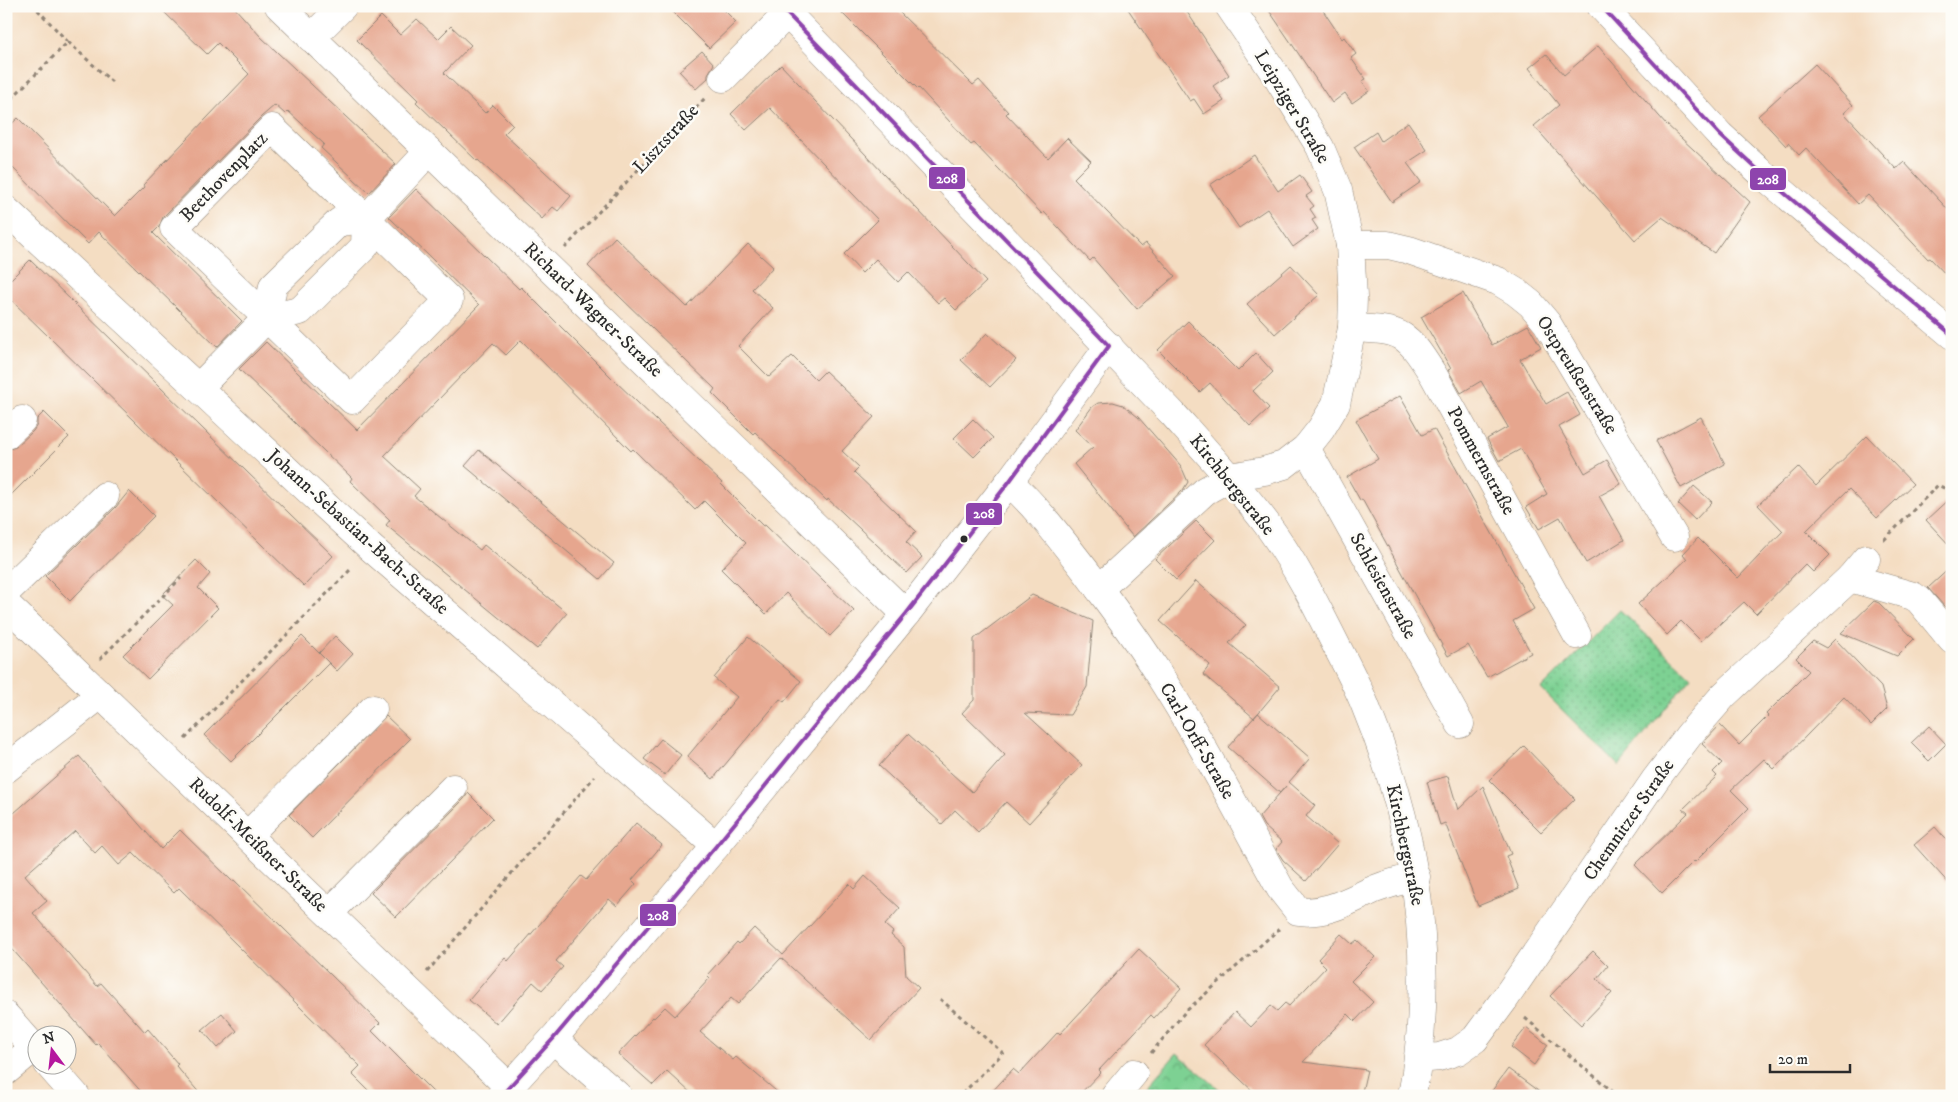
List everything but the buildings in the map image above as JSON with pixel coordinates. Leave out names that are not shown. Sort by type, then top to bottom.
[{"type":"street","name":"Richard-Wagner-Straße","points":[[279,6],[906,614]]},
{"type":"street","points":[[311,38],[343,6]]},
{"type":"street","name":"Leipziger Straße","points":[[1099,589],[1204,491],[1230,477],[1264,471],[1284,465],[1306,448],[1322,429],[1336,404],[1352,328],[1353,297],[1350,245],[1338,190],[1320,148],[1277,77],[1229,6]]},
{"type":"street","points":[[1601,6],[1720,135],[1770,181],[1952,335]]},
{"type":"street","points":[[723,78],[784,10]]},
{"type":"street","name":"Kirchbergstraße","points":[[784,10],[1109,346],[1230,477],[1267,524],[1296,570],[1365,704],[1398,799],[1416,877],[1423,971],[1419,1059],[1412,1096]]},
{"type":"street","name":"Beethovenplatz","points":[[272,128],[366,218],[449,300],[352,400],[174,228],[272,128]]},
{"type":"street","points":[[267,318],[273,286],[339,222],[366,218],[429,151]]},
{"type":"street","name":"Johann-Sebastian-Bach-Straße","points":[[6,210],[371,548],[716,846]]},
{"type":"street","points":[[199,387],[267,318],[300,311],[365,246],[366,218]]},
{"type":"street","name":"Ostpreußenstraße","points":[[1350,245],[1388,245],[1409,250],[1498,281],[1531,304],[1547,323],[1674,536]]},
{"type":"street","name":"Pommernstraße","points":[[1352,328],[1396,332],[1409,340],[1416,349],[1434,376],[1578,635]]},
{"type":"street","points":[[505,1091],[553,1039],[716,846],[906,614],[1008,482],[1109,346]]},
{"type":"street","name":"Schlesienstraße","points":[[1306,448],[1460,724]]},
{"type":"street","name":"Carl-Orff-Straße","points":[[1008,482],[1027,498],[1044,517],[1154,666],[1195,734],[1280,888],[1298,911]]},
{"type":"street","points":[[6,592],[105,496]]},
{"type":"street","points":[[1858,568],[1919,600],[1952,640]]},
{"type":"street","name":"Chemnitzer Straße","points":[[1419,1059],[1439,1057],[1458,1051],[1475,1038],[1504,1000],[1650,788],[1689,735],[1722,696],[1858,568]]},
{"type":"street","name":"Rudolf-Meißner-Straße","points":[[6,604],[410,991],[505,1091]]},
{"type":"street","points":[[6,769],[91,686]]},
{"type":"street","points":[[248,835],[373,709]]},
{"type":"street","points":[[329,913],[453,788]]},
{"type":"street","points":[[1298,911],[1310,913],[1329,909],[1377,888],[1416,877]]},
{"type":"street","points":[[6,1016],[28,1041]]},
{"type":"street","points":[[553,1039],[618,1096]]},
{"type":"street","points":[[6,1071],[28,1061]]},
{"type":"street","points":[[1115,1096],[1134,1073]]},
{"type":"street","points":[[57,1074],[76,1096]]},
{"type":"path","points":[[34,6],[68,42],[112,82]]},
{"type":"path","points":[[6,104],[68,42]]},
{"type":"path","name":"Lisztstraße","points":[[548,267],[723,78]]},
{"type":"path","points":[[1858,568],[1938,485],[1952,492]]},
{"type":"path","points":[[167,757],[371,548]]},
{"type":"path","points":[[91,686],[181,578]]},
{"type":"path","points":[[410,991],[612,756]]},
{"type":"path","points":[[1134,1073],[1185,1012],[1298,911]]},
{"type":"path","points":[[940,999],[1003,1053],[960,1096]]},
{"type":"path","points":[[1504,1000],[1618,1096]]},
{"type":"green space","points":[[1620,610],[1691,677],[1619,766],[1541,689]]},
{"type":"green space","points":[[1177,1053],[1227,1096],[1139,1096]]},
{"type":"transit line","name":"208","points":[[501,1096],[553,1039],[716,846],[906,614],[1009,482],[1109,346],[780,6]]},
{"type":"transit line","name":"208","points":[[1601,6],[1720,135],[1770,181],[1952,335]]}]
